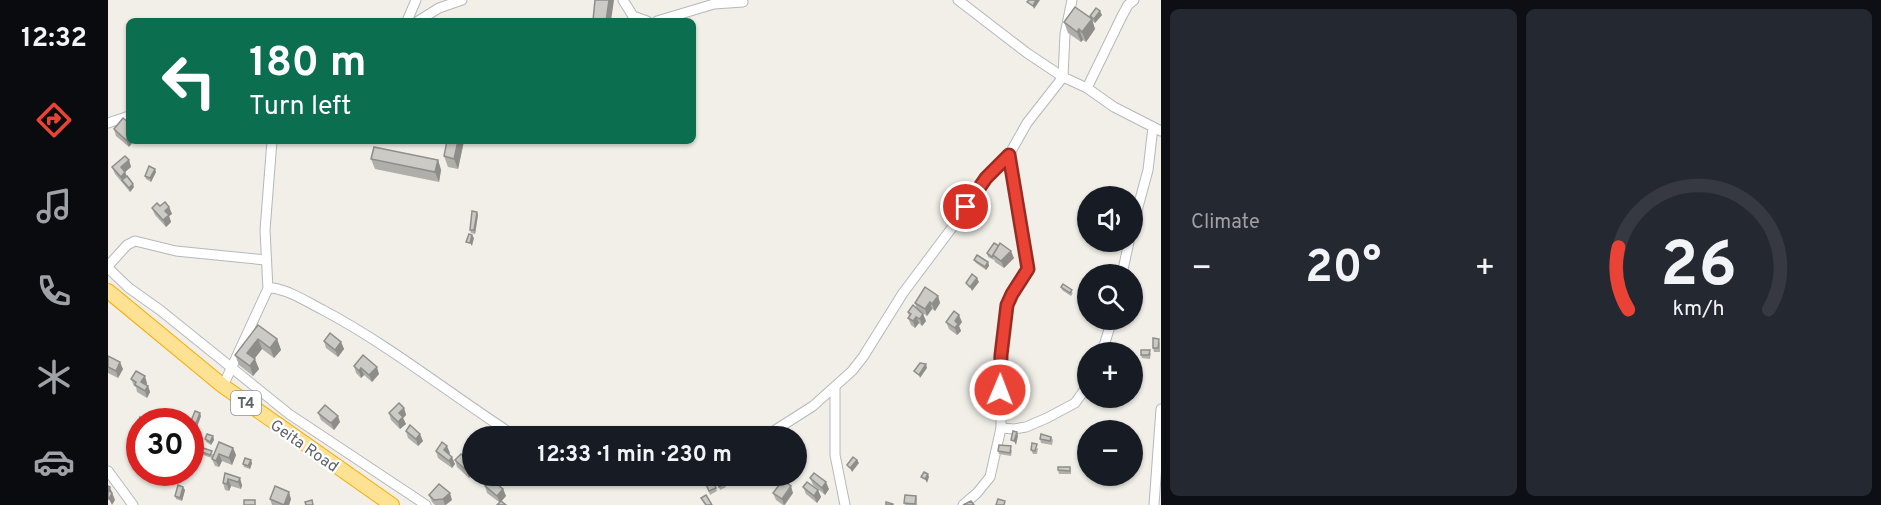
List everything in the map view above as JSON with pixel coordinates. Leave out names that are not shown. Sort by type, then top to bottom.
[{"type":"highway","name":"Geita Road","points":[[108,291],[223,386],[392,505]]},
{"type":"street","points":[[408,18],[417,0]]},
{"type":"street","points":[[423,18],[439,8],[462,0]]},
{"type":"street","points":[[623,0],[633,16],[639,18]]},
{"type":"street","points":[[958,0],[1063,78],[1087,88],[1114,107],[1158,128],[1143,188]]},
{"type":"street","points":[[782,426],[813,406],[852,371],[903,293],[986,178],[1009,155],[1027,123],[1063,78],[1065,34],[1072,0]]},
{"type":"street","points":[[1087,88],[1122,16],[1134,0]]},
{"type":"street","points":[[667,18],[714,4],[743,2]]},
{"type":"street","points":[[108,123],[126,117]]},
{"type":"street","points":[[223,386],[268,289],[265,230],[272,144]]},
{"type":"street","points":[[963,505],[990,477],[1001,428],[1001,355],[1007,305],[1028,269],[1009,155]]},
{"type":"street","points":[[265,260],[176,251],[135,241],[127,245],[108,267],[129,288],[320,436],[426,505]]},
{"type":"street","points":[[268,289],[273,288],[290,294],[365,334],[501,426]]},
{"type":"street","points":[[835,387],[835,455],[845,505]]},
{"type":"street","points":[[1001,428],[1026,427],[1047,418],[1077,399]]},
{"type":"street","points":[[1154,505],[1161,409]]},
{"type":"street","points":[[108,471],[134,505]]},
{"type":"building","points":[[595,0],[609,0],[606,18],[593,18]]},
{"type":"building","points":[[1036,0],[1033,6],[1027,2]]},
{"type":"building","points":[[1075,7],[1092,19],[1082,32],[1079,29],[1077,32],[1064,22]]},
{"type":"building","points":[[1096,8],[1100,11],[1094,19],[1090,16]]},
{"type":"building","points":[[123,118],[126,120],[126,140],[114,129]]},
{"type":"building","points":[[446,144],[457,144],[454,159],[444,156]]},
{"type":"building","points":[[374,147],[438,160],[435,172],[371,159]]},
{"type":"building","points":[[125,156],[129,160],[121,167],[125,172],[121,177],[112,167]]},
{"type":"building","points":[[149,166],[155,169],[150,178],[145,176]]},
{"type":"building","points":[[127,176],[133,184],[129,188],[122,180]]},
{"type":"building","points":[[165,202],[169,207],[165,211],[169,215],[163,220],[152,208],[157,203],[160,206]]},
{"type":"building","points":[[472,211],[477,212],[474,230],[470,230]]},
{"type":"building","points":[[469,234],[472,235],[470,243],[466,242]]},
{"type":"building","points":[[994,243],[999,246],[992,257],[987,253]]},
{"type":"building","points":[[1000,243],[1011,251],[1001,261],[993,255]]},
{"type":"building","points":[[977,255],[988,262],[985,267],[974,260]]},
{"type":"building","points":[[972,274],[977,278],[970,287],[966,283]]},
{"type":"building","points":[[1063,284],[1072,290],[1070,293],[1061,287]]},
{"type":"building","points":[[925,287],[938,296],[925,309],[915,303]]},
{"type":"building","points":[[913,305],[923,314],[920,319],[916,317],[913,321],[908,318],[911,314],[908,312]]},
{"type":"building","points":[[954,311],[959,315],[955,321],[958,324],[955,328],[946,322]]},
{"type":"building","points":[[258,325],[277,339],[270,348],[258,339],[247,353],[255,359],[250,366],[235,355]]},
{"type":"building","points":[[330,333],[341,342],[335,350],[324,341]]},
{"type":"building","points":[[1153,338],[1159,339],[1158,348],[1153,348]]},
{"type":"building","points":[[1143,350],[1150,350],[1149,355],[1143,355]]},
{"type":"building","points":[[363,355],[377,367],[369,375],[361,368],[359,371],[354,366]]},
{"type":"building","points":[[108,356],[120,362],[116,371],[108,367]]},
{"type":"building","points":[[920,363],[926,364],[919,375],[914,371]]},
{"type":"building","points":[[136,371],[145,376],[141,382],[148,386],[145,391],[135,385],[136,382],[131,379]]},
{"type":"building","points":[[399,403],[404,408],[399,413],[403,417],[398,422],[389,413]]},
{"type":"building","points":[[325,405],[338,416],[331,423],[318,413]]},
{"type":"building","points":[[410,425],[420,434],[416,439],[406,431]]},
{"type":"building","points":[[1013,431],[1017,432],[1014,441],[1011,440]]},
{"type":"building","points":[[207,434],[213,436],[210,442],[205,439]]},
{"type":"building","points":[[1041,434],[1051,437],[1050,441],[1040,439]]},
{"type":"building","points":[[219,442],[233,448],[229,458],[219,454],[216,461],[212,459]]},
{"type":"building","points":[[442,442],[447,446],[444,450],[452,457],[449,461],[436,451]]},
{"type":"building","points":[[1032,443],[1037,444],[1035,451],[1031,450]]},
{"type":"building","points":[[999,445],[1011,446],[1010,453],[998,451]]},
{"type":"building","points":[[204,448],[212,451],[210,455],[204,453]]},
{"type":"building","points":[[462,455],[462,466],[455,460]]},
{"type":"building","points":[[853,457],[857,460],[850,468],[847,465]]},
{"type":"building","points":[[245,458],[251,460],[248,466],[243,464]]},
{"type":"building","points":[[1058,467],[1070,467],[1070,471],[1058,470]]},
{"type":"building","points":[[924,472],[928,474],[925,479],[921,477]]},
{"type":"building","points":[[225,473],[240,478],[238,482],[228,479],[227,484],[223,483]]},
{"type":"building","points":[[814,473],[826,482],[822,488],[810,478]]},
{"type":"building","points":[[807,482],[818,490],[814,496],[803,487],[807,486]]},
{"type":"building","points":[[439,484],[450,493],[443,499],[434,500],[429,495]]},
{"type":"building","points":[[178,486],[183,487],[180,498],[175,496]]},
{"type":"building","points":[[275,486],[289,492],[284,505],[270,499]]},
{"type":"building","points":[[485,486],[499,486],[503,489],[497,496]]},
{"type":"building","points":[[707,486],[715,486],[716,488],[709,491]]},
{"type":"building","points":[[778,486],[791,486],[782,499],[773,493]]},
{"type":"building","points":[[706,495],[712,505],[706,505],[701,498]]},
{"type":"building","points":[[905,495],[916,496],[915,504],[904,503]]},
{"type":"building","points":[[998,499],[1005,501],[1004,505],[996,505]]},
{"type":"building","points":[[244,500],[255,500],[255,505],[244,505]]},
{"type":"building","points":[[312,500],[313,505],[306,505],[305,502]]},
{"type":"route","points":[[966,207],[986,178],[1009,155],[1028,269],[1007,305],[1001,355],[1000,390]]}]
